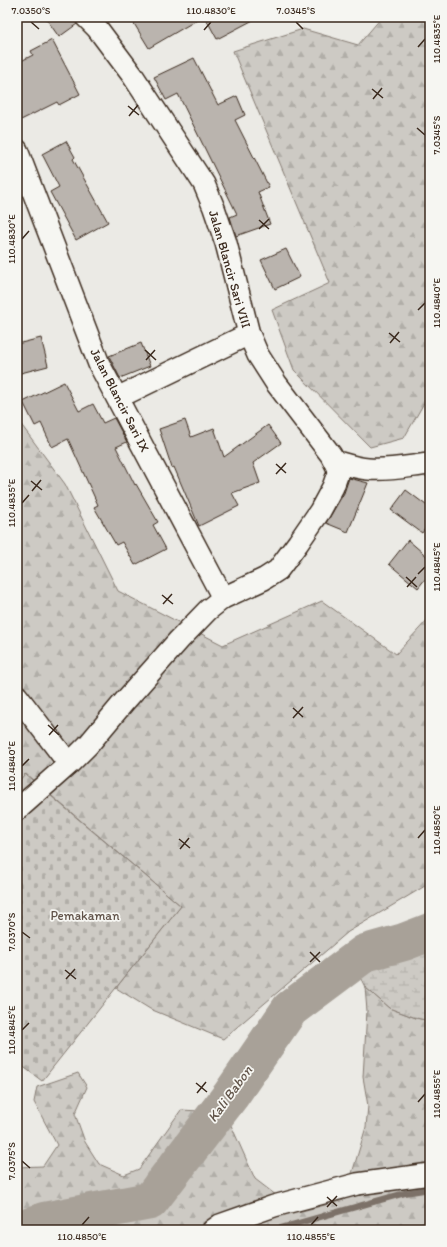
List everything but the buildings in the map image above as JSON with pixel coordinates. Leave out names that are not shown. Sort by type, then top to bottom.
[{"type":"street","name":"Jalan Blancir Sari VIII","points":[[86,17],[133,76],[204,184],[226,243],[249,334],[258,355],[276,383],[334,461]]},
{"type":"street","name":"Jalan Blancir Sari IX","points":[[17,150],[99,364],[223,598]]},
{"type":"street","points":[[117,398],[249,334]]},
{"type":"street","points":[[334,461],[369,469],[430,464]]},
{"type":"street","points":[[17,810],[88,745],[179,640],[208,610],[223,598],[264,579],[278,570],[315,518],[333,487],[338,473],[334,461]]},
{"type":"street","points":[[17,696],[69,764]]},
{"type":"street","points":[[213,1230],[220,1225],[274,1206],[357,1184],[430,1174]]},
{"type":"green space","points":[[382,17],[430,17],[430,401],[424,403],[404,438],[370,447],[294,370],[272,310],[330,283],[233,51],[303,29],[358,45]]},
{"type":"green space","points":[[17,419],[65,484],[118,591],[223,645],[322,601],[396,654],[430,617],[430,883],[348,932],[223,1039],[150,1009],[116,988],[181,906],[26,774],[17,783]]},
{"type":"green space","name":"Pemakaman","points":[[25,774],[181,906],[42,1081],[17,1062],[17,783]]},
{"type":"green space","points":[[430,941],[430,1021],[416,1018],[389,1008],[365,987],[358,973],[352,969],[366,957],[397,951]]},
{"type":"green space","points":[[365,987],[389,1008],[416,1018],[430,1021],[430,1230],[17,1230],[17,1167],[43,1166],[57,1145],[34,1102],[37,1087],[78,1073],[87,1087],[75,1114],[85,1142],[99,1164],[124,1175],[139,1169],[181,1110],[200,1111],[230,1123],[255,1179],[298,1212],[344,1200],[366,1127],[368,1106],[363,1077],[367,1011]]},
{"type":"shaded area","points":[[430,929],[430,941],[427,942],[397,951],[391,941]]},
{"type":"waterway","name":"Kali Babon","points":[[21,1230],[44,1221],[150,1201],[231,1095],[290,1009],[365,953],[404,942],[430,932]]},
{"type":"waterway","points":[[274,1230],[405,1193],[430,1189]]}]
